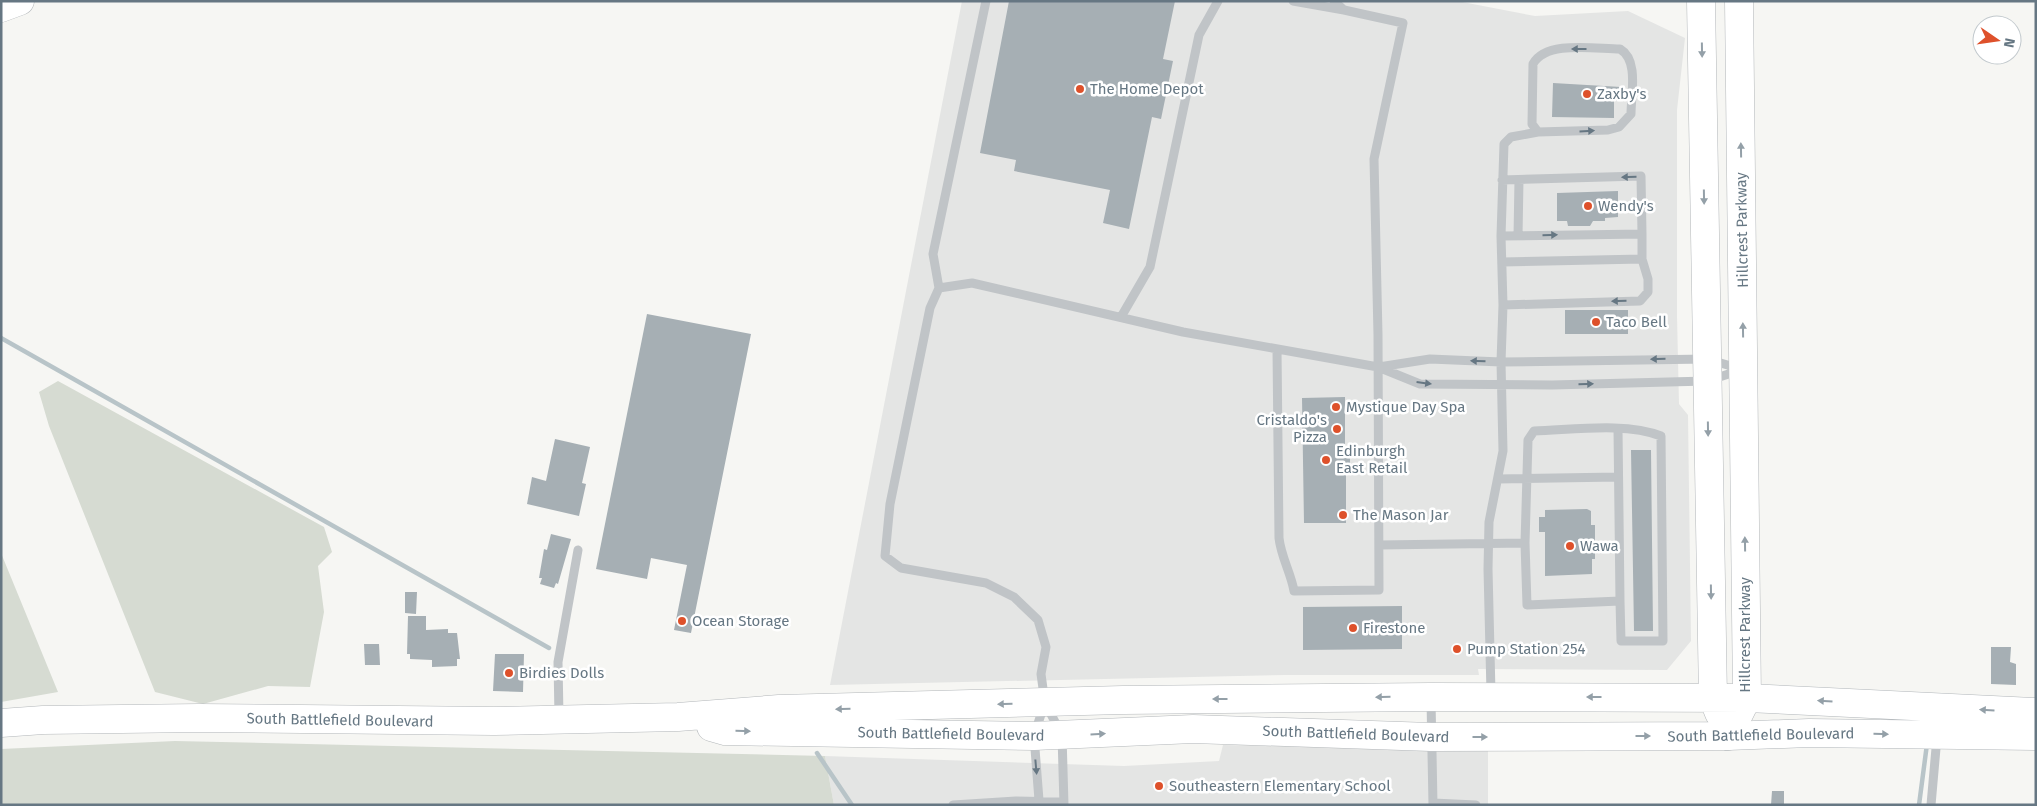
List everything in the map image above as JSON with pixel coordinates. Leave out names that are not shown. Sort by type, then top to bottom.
[{"type":"main road","points":[[1,8],[20,1]]},
{"type":"main road","points":[[1701,1],[1712,698],[1728,736]]},
{"type":"main road","name":"Hillcrest Parkway","points":[[1728,736],[1747,698],[1739,1]]},
{"type":"main road","name":"South Battlefield Boulevard","points":[[1,723],[43,720],[190,718],[559,720],[678,717],[779,709],[1432,696],[1747,698],[2036,712]]},
{"type":"main road","name":"South Battlefield Boulevard","points":[[678,717],[725,731],[1034,736],[1193,729],[1431,737],[1728,736],[1809,733],[2036,736]]},
{"type":"lane","points":[[953,805],[1039,800],[1064,803],[1062,735],[1045,703],[1041,674],[1046,647],[1038,620],[1014,597],[986,583],[902,568],[885,556],[890,504],[930,308],[939,288],[933,254],[986,1]]},
{"type":"lane","points":[[1121,317],[1150,266],[1199,35],[1218,1]]},
{"type":"lane","points":[[1277,350],[1279,538],[1281,551],[1294,591],[1379,590],[1378,367],[1374,159],[1402,23],[1293,1]]},
{"type":"lane","points":[[1334,1],[1344,10]]},
{"type":"lane","points":[[1491,697],[1489,522],[1503,451],[1500,362],[1503,304],[1501,236],[1504,144],[1511,137],[1538,132],[1608,130],[1619,127],[1626,122],[1631,114],[1631,61],[1628,53],[1620,48],[1552,49],[1537,56],[1532,64],[1532,124],[1538,132]]},
{"type":"lane","points":[[1502,180],[1641,176],[1642,260],[1648,279],[1648,292],[1640,301],[1503,304]]},
{"type":"lane","points":[[1518,236],[1519,180]]},
{"type":"lane","points":[[1501,236],[1642,234]]},
{"type":"lane","points":[[1502,262],[1642,260]]},
{"type":"lane","points":[[939,288],[972,283],[1183,332],[1378,367],[1420,384],[1502,386],[1707,370],[1743,369]]},
{"type":"lane","points":[[1378,367],[1430,359],[1707,370],[1743,369]]},
{"type":"lane","points":[[1618,429],[1621,641],[1663,641],[1661,436],[1646,430],[1618,429],[1534,431],[1528,440],[1525,542],[1527,605],[1620,601]]},
{"type":"lane","points":[[1498,479],[1618,477]]},
{"type":"lane","points":[[1379,545],[1489,545],[1525,542]]},
{"type":"lane","points":[[559,720],[558,662],[578,550]]},
{"type":"lane","points":[[1432,696],[1433,804],[1476,805]]},
{"type":"lane","points":[[1039,800],[1034,736],[1045,703]]},
{"type":"lane","points":[[1931,805],[1938,735]]},
{"type":"shaded area","points":[[962,1],[1457,1],[1535,16],[1628,11],[1685,38],[1677,110],[1677,316],[1679,404],[1688,415],[1691,641],[1667,670],[1478,669],[1479,675],[1285,675],[830,685]]},
{"type":"shaded area","points":[[58,381],[324,527],[332,552],[318,566],[324,612],[310,687],[268,686],[203,704],[155,692],[49,426],[39,392]]},
{"type":"shaded area","points":[[1,553],[58,692],[1,702]]},
{"type":"shaded area","points":[[175,741],[825,756],[834,805],[1,805],[1,749]]},
{"type":"shaded area","name":"Southeastern Elementary School","points":[[1223,745],[1488,749],[1488,805],[834,805],[825,756],[1124,766],[1219,761]]},
{"type":"building","name":"The Home Depot","points":[[1009,1],[1175,1],[1163,59],[1173,61],[1161,119],[1152,117],[1129,229],[1103,223],[1110,190],[1014,171],[1016,160],[980,153]]},
{"type":"building","name":"Zaxby's","points":[[1553,83],[1621,87],[1621,101],[1614,101],[1614,118],[1552,117]]},
{"type":"building","name":"Wendy's","points":[[1618,191],[1618,217],[1605,218],[1605,221],[1593,221],[1590,226],[1568,226],[1567,221],[1557,221],[1557,193]]},
{"type":"building","name":"Taco Bell","points":[[1565,310],[1628,310],[1628,334],[1565,334]]},
{"type":"building","points":[[647,314],[751,334],[691,633],[674,630],[687,565],[651,558],[647,579],[596,569]]},
{"type":"building","name":"Edinburgh East Retail","points":[[1345,397],[1345,446],[1350,446],[1350,474],[1346,474],[1346,523],[1304,523],[1302,398]]},
{"type":"building","points":[[555,439],[590,447],[582,483],[586,484],[579,516],[527,504],[532,477],[546,481]]},
{"type":"building","name":"Wawa","points":[[1631,450],[1651,450],[1653,631],[1634,631]]},
{"type":"building","name":"Wawa","points":[[1587,509],[1591,511],[1591,525],[1595,525],[1595,559],[1592,559],[1592,574],[1545,576],[1545,532],[1539,532],[1539,517],[1545,517],[1545,510]]},
{"type":"building","points":[[551,534],[571,539],[558,584],[556,583],[554,588],[540,584],[542,578],[539,578],[544,549],[547,550]]},
{"type":"building","points":[[405,592],[417,592],[416,614],[405,613]]},
{"type":"building","name":"Firestone","points":[[1402,606],[1402,649],[1303,650],[1303,607]]},
{"type":"building","points":[[408,616],[426,616],[426,630],[448,629],[448,633],[457,633],[460,659],[457,659],[457,666],[432,667],[432,660],[410,659],[410,654],[407,654]]},
{"type":"building","points":[[364,644],[379,644],[380,665],[365,665]]},
{"type":"building","points":[[1991,647],[2011,647],[2010,662],[2016,664],[2016,685],[1991,684]]},
{"type":"building","name":"Birdies Dolls","points":[[495,654],[524,654],[523,692],[493,691]]},
{"type":"building","points":[[1772,791],[1784,791],[1784,805],[1771,805]]},
{"type":"waterway","points":[[1,338],[549,648]]},
{"type":"waterway","points":[[1919,805],[1927,744]]},
{"type":"waterway","points":[[817,753],[852,805]]},
{"type":"place","name":"The Home Depot","points":[[1080,89]]},
{"type":"place","name":"Zaxby's","points":[[1587,94]]},
{"type":"place","name":"Wendy's","points":[[1588,206]]},
{"type":"place","name":"Taco Bell","points":[[1596,322]]},
{"type":"place","name":"Mystique Day Spa","points":[[1336,407]]},
{"type":"place","name":"Cristaldo's Pizza","points":[[1337,429]]},
{"type":"place","name":"Edinburgh East Retail","points":[[1326,460]]},
{"type":"place","name":"The Mason Jar","points":[[1343,515]]},
{"type":"place","name":"Wawa","points":[[1570,546]]},
{"type":"place","name":"Ocean Storage","points":[[682,621]]},
{"type":"place","name":"Firestone","points":[[1353,628]]},
{"type":"place","name":"Pump Station 254","points":[[1457,649]]},
{"type":"place","name":"Birdies Dolls","points":[[509,673]]},
{"type":"place","name":"Southeastern Elementary School","points":[[1159,786]]}]
